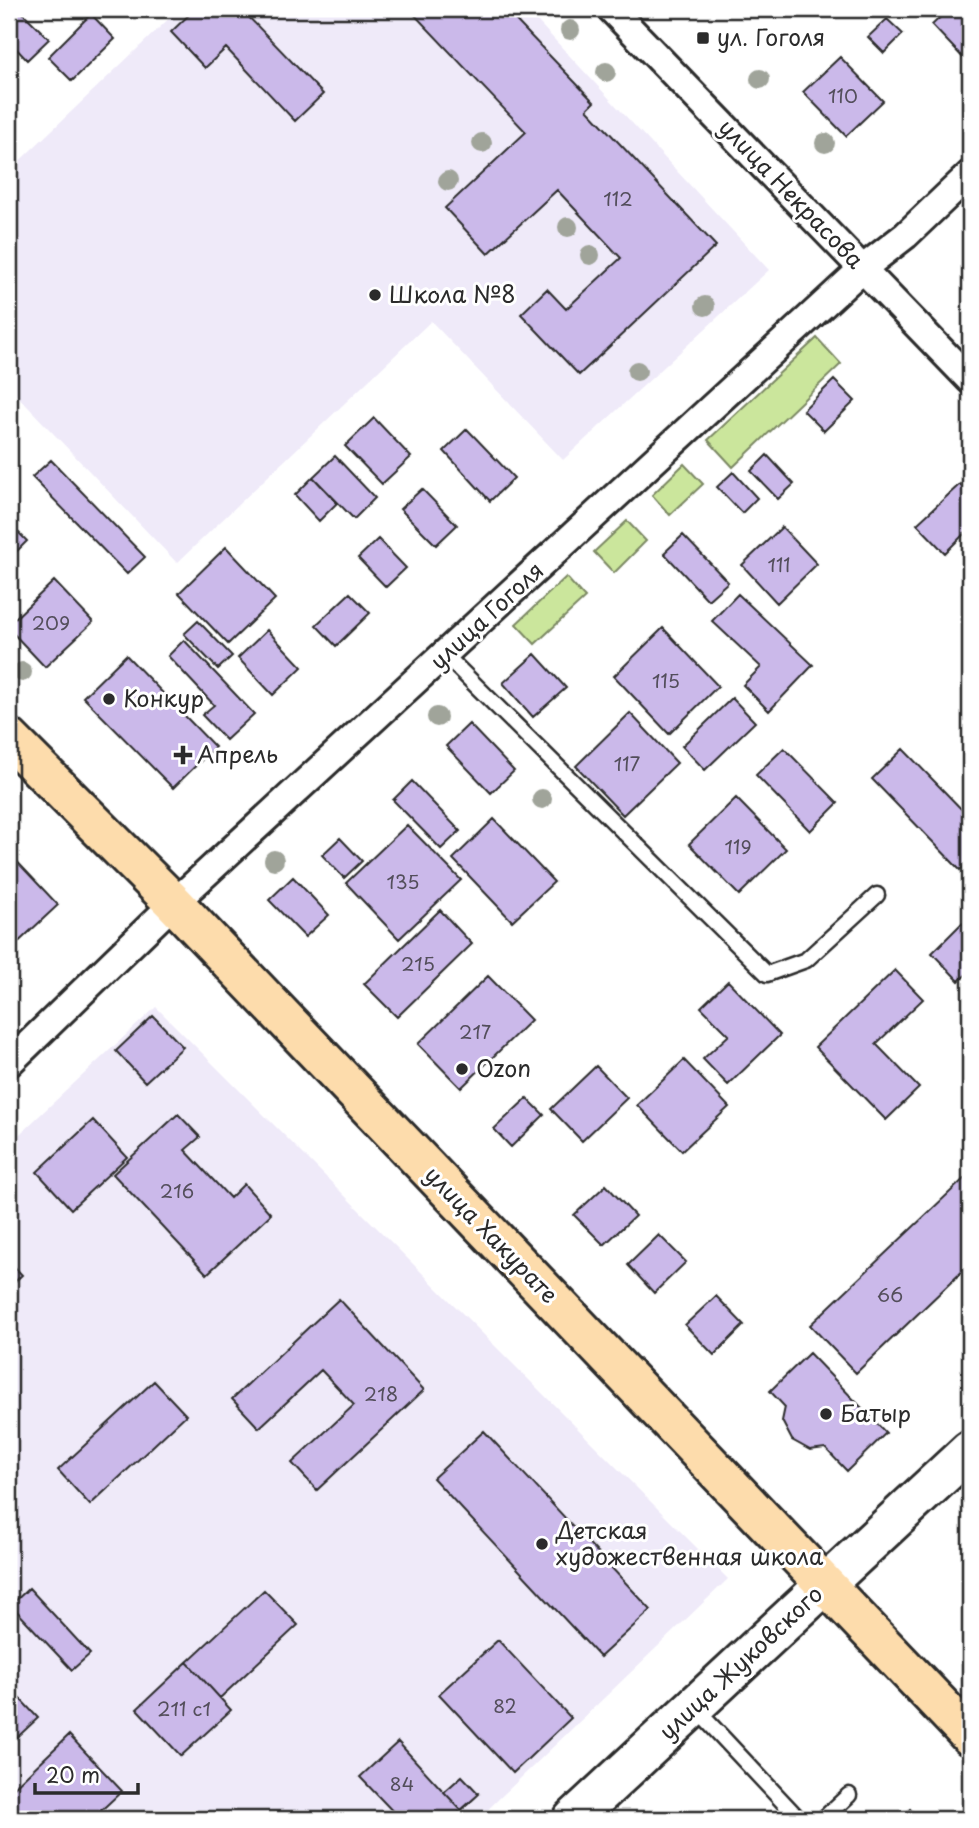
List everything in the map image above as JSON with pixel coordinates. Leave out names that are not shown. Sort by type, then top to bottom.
[{"type":"main road","name":"улица Хакурате","points":[[9,738],[174,903],[970,1736]]},
{"type":"street","name":"улица Некрасова","points":[[611,9],[970,380]]},
{"type":"street","name":"улица Гоголя","points":[[9,1063],[174,903],[862,269],[906,234],[970,174]]},
{"type":"street","name":"улица Жуковского","points":[[573,1819],[970,1450]]},
{"type":"lane","points":[[445,655],[767,974],[806,960],[877,895]]},
{"type":"lane","points":[[694,1707],[799,1819]]},
{"type":"lane","points":[[823,1819],[849,1795]]},
{"type":"shaded area","name":"Школа №8","points":[[179,9],[526,9],[769,270],[563,460],[431,321],[177,563],[9,387],[9,171]]},
{"type":"shaded area","points":[[156,1007],[728,1579],[478,1819],[9,1819],[9,1144]]},
{"type":"green space","points":[[817,338],[841,364],[733,467],[708,440]]},
{"type":"green space","points":[[684,464],[703,484],[670,515],[652,495]]},
{"type":"green space","points":[[627,521],[646,541],[614,573],[594,552]]},
{"type":"green space","points":[[566,577],[585,598],[535,644],[516,624]]},
{"type":"building","points":[[9,9],[19,9],[49,39],[27,60],[9,41]]},
{"type":"building","points":[[195,9],[241,9],[323,94],[295,121],[226,48],[205,68],[171,32]]},
{"type":"building","points":[[409,9],[505,9],[594,102],[587,109],[716,246],[579,375],[521,314],[547,289],[566,309],[621,258],[557,190],[488,254],[445,208],[526,132]]},
{"type":"building","points":[[949,9],[970,9],[968,63],[932,25]]},
{"type":"building","points":[[91,14],[115,39],[72,81],[48,57]]},
{"type":"building","points":[[887,19],[903,34],[884,53],[868,37]]},
{"type":"building","points":[[840,57],[883,101],[846,136],[803,92]]},
{"type":"building","points":[[834,380],[855,401],[824,431],[803,410]]},
{"type":"building","points":[[374,418],[411,457],[382,484],[345,446]]},
{"type":"building","points":[[467,429],[514,478],[490,501],[444,451]]},
{"type":"building","points":[[767,455],[794,484],[778,499],[751,471]]},
{"type":"building","points":[[335,456],[375,498],[354,519],[313,477]]},
{"type":"building","points":[[51,460],[145,557],[127,574],[32,477]]},
{"type":"building","points":[[733,472],[757,498],[742,513],[717,487]]},
{"type":"building","points":[[313,477],[337,503],[319,521],[295,495]]},
{"type":"building","points":[[960,484],[970,495],[970,528],[945,553],[917,524]]},
{"type":"building","points":[[422,489],[457,525],[436,545],[400,509]]},
{"type":"building","points":[[9,523],[27,541],[9,559]]},
{"type":"building","points":[[782,527],[817,564],[777,603],[742,565]]},
{"type":"building","points":[[683,535],[728,582],[708,600],[664,553]]},
{"type":"building","points":[[378,539],[406,568],[386,587],[358,558]]},
{"type":"building","points":[[226,547],[275,599],[228,644],[179,593]]},
{"type":"building","points":[[54,581],[93,622],[45,667],[9,629],[9,624]]},
{"type":"building","points":[[350,593],[370,613],[336,646],[316,625]]},
{"type":"building","points":[[738,594],[813,665],[769,711],[743,685],[761,667],[712,621]]},
{"type":"building","points":[[198,621],[232,656],[218,669],[184,634]]},
{"type":"building","points":[[663,628],[718,686],[669,734],[614,676]]},
{"type":"building","points":[[267,630],[302,667],[273,695],[238,658]]},
{"type":"building","points":[[184,640],[254,714],[226,740],[202,715],[214,705],[168,656]]},
{"type":"building","points":[[535,654],[566,688],[533,717],[503,683]]},
{"type":"building","points":[[126,655],[215,747],[173,788],[83,697]]},
{"type":"building","points":[[732,698],[755,722],[705,770],[682,746]]},
{"type":"building","points":[[630,713],[677,763],[623,815],[576,766]]},
{"type":"building","points":[[469,724],[514,771],[491,793],[446,746]]},
{"type":"building","points":[[784,748],[838,803],[810,831],[756,775]]},
{"type":"building","points":[[903,749],[970,818],[970,861],[960,870],[872,779]]},
{"type":"building","points":[[412,781],[460,831],[441,849],[393,800]]},
{"type":"building","points":[[736,798],[786,849],[739,895],[689,844]]},
{"type":"building","points":[[494,819],[554,882],[512,921],[453,859]]},
{"type":"building","points":[[407,825],[461,880],[399,939],[346,883]]},
{"type":"building","points":[[340,838],[362,861],[344,878],[322,855]]},
{"type":"building","points":[[9,853],[58,905],[12,948],[9,945]]},
{"type":"building","points":[[293,877],[329,915],[305,937],[269,900]]},
{"type":"building","points":[[440,910],[472,944],[397,1017],[364,984]]},
{"type":"building","points":[[962,923],[970,931],[970,971],[959,981],[932,953]]},
{"type":"building","points":[[895,970],[923,999],[876,1044],[919,1088],[886,1120],[815,1047]]},
{"type":"building","points":[[488,976],[531,1020],[461,1088],[418,1044]]},
{"type":"building","points":[[728,981],[780,1035],[728,1085],[703,1059],[729,1035],[701,1007]]},
{"type":"building","points":[[153,1016],[183,1047],[145,1082],[116,1051]]},
{"type":"building","points":[[684,1060],[729,1107],[682,1151],[637,1105]]},
{"type":"building","points":[[596,1066],[627,1098],[582,1141],[551,1109]]},
{"type":"building","points":[[527,1098],[544,1115],[511,1147],[494,1129]]},
{"type":"building","points":[[178,1114],[200,1137],[185,1150],[230,1198],[244,1184],[271,1214],[207,1274],[113,1174]]},
{"type":"building","points":[[93,1120],[127,1157],[71,1209],[37,1172]]},
{"type":"building","points":[[970,1173],[970,1264],[856,1373],[810,1325]]},
{"type":"building","points":[[606,1185],[635,1216],[604,1245],[574,1215]]},
{"type":"building","points":[[659,1235],[686,1262],[654,1293],[628,1265]]},
{"type":"building","points":[[9,1261],[22,1275],[9,1287]]},
{"type":"building","points":[[716,1296],[744,1325],[714,1355],[685,1325]]},
{"type":"building","points":[[339,1299],[424,1390],[317,1490],[292,1463],[354,1405],[321,1370],[259,1428],[232,1399]]},
{"type":"building","name":"Батыр","points":[[809,1353],[886,1433],[847,1471],[825,1448],[810,1450],[792,1440],[782,1421],[785,1407],[770,1391]]},
{"type":"building","points":[[154,1381],[186,1415],[90,1505],[58,1470]]},
{"type":"building","name":"Детская художественная школа","points":[[484,1431],[651,1610],[600,1657],[433,1478]]},
{"type":"building","points":[[29,1588],[90,1654],[72,1670],[11,1605]]},
{"type":"building","points":[[264,1590],[298,1625],[220,1698],[187,1662]]},
{"type":"building","points":[[498,1640],[571,1718],[513,1773],[439,1694]]},
{"type":"building","points":[[187,1662],[231,1710],[181,1756],[137,1709]]},
{"type":"building","points":[[9,1687],[38,1718],[9,1745]]},
{"type":"building","points":[[69,1735],[122,1791],[92,1819],[9,1819],[9,1792]]},
{"type":"building","points":[[398,1742],[444,1792],[462,1776],[479,1794],[452,1819],[400,1819],[360,1777]]},
{"type":"building","points":[[462,1776],[479,1794],[461,1810],[444,1792]]},
{"type":"building","points":[[910,1809],[919,1819],[900,1819]]},
{"type":"place","name":"ул. Гоголя","points":[[703,38]]},
{"type":"place","name":"Школа №8","points":[[375,295]]},
{"type":"place","name":"Конкур","points":[[109,699]]},
{"type":"place","name":"Апрель","points":[[183,755]]},
{"type":"place","name":"Ozon","points":[[462,1069]]},
{"type":"place","name":"Батыр","points":[[826,1414]]},
{"type":"place","name":"Детская художественная школа","points":[[542,1544]]}]
